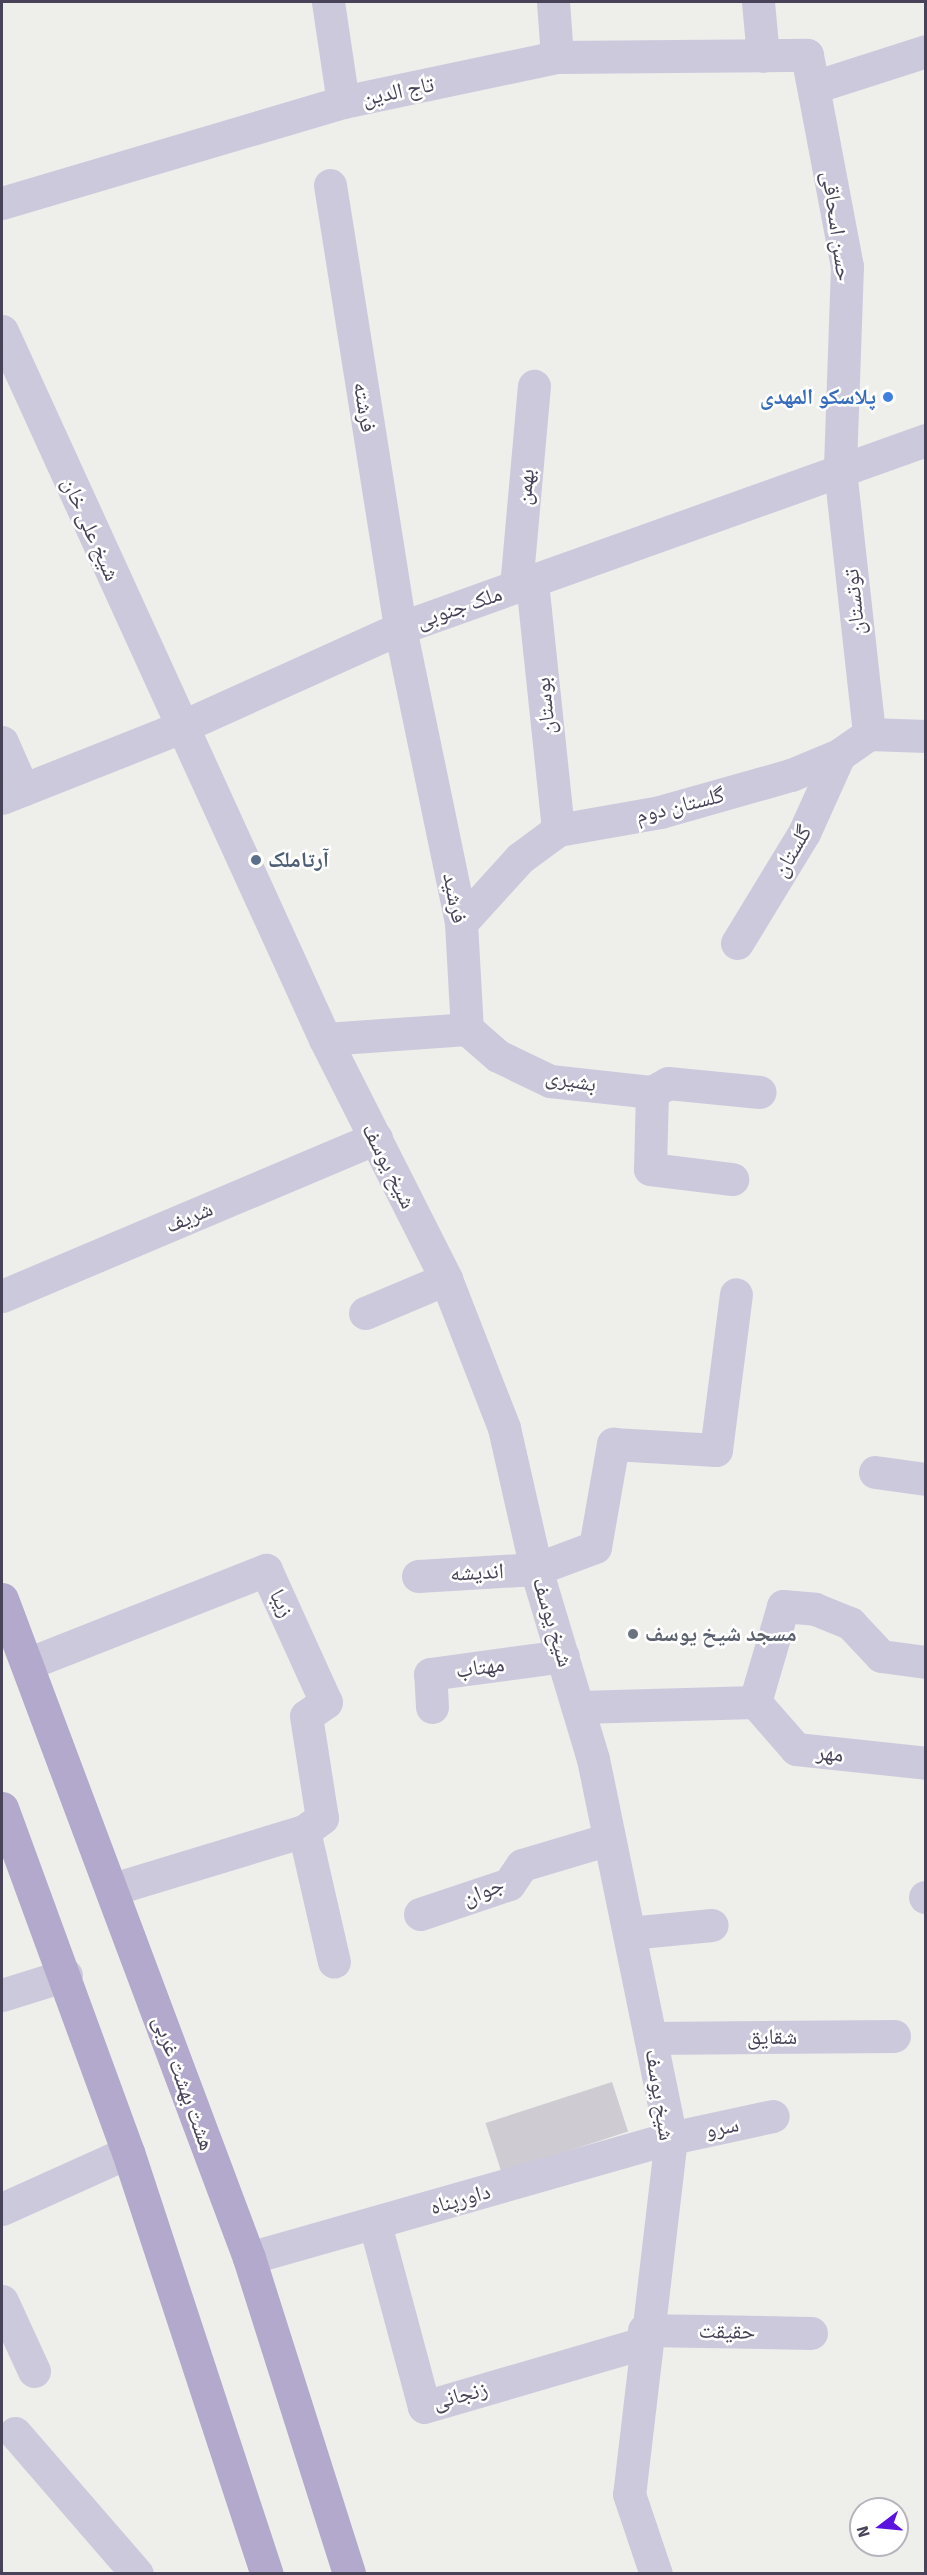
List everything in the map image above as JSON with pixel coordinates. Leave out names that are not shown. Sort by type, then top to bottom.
[{"type":"main road","name":"هشت بهشت غربی","points":[[2,1599],[113,1889],[249,2258],[349,2574]]},
{"type":"main road","points":[[2,1808],[66,1975],[128,2152],[267,2574]]},
{"type":"street","points":[[328,2],[343,102]]},
{"type":"street","points":[[553,2],[557,57]]},
{"type":"street","points":[[758,2],[764,56]]},
{"type":"street","points":[[814,87],[926,51]]},
{"type":"street","name":"تاج الدین","points":[[2,203],[343,102],[557,57],[807,55]]},
{"type":"street","name":"حسن اسحاقی","points":[[807,55],[847,266],[840,471]]},
{"type":"street","name":"فرشته","points":[[330,185],[400,628]]},
{"type":"street","name":"شیخ علی خان","points":[[2,331],[181,727]]},
{"type":"street","name":"بهمن","points":[[524,584],[534,386]]},
{"type":"street","name":"ملک جنوبی","points":[[12,794],[181,727],[400,628],[926,440]]},
{"type":"street","name":"توتستان","points":[[840,471],[869,734]]},
{"type":"street","name":"بوستان","points":[[524,584],[558,830]]},
{"type":"street","name":"فرشید","points":[[400,628],[461,923],[467,1029]]},
{"type":"street","name":"شیخ یوسف","points":[[181,727],[325,1039],[446,1279],[504,1428],[536,1569],[580,1707],[671,2138],[643,2336],[628,2494],[656,2574]]},
{"type":"street","points":[[869,734],[926,736]]},
{"type":"street","name":"گلستان دوم","points":[[461,923],[520,858],[558,830],[660,812],[839,755],[869,734]]},
{"type":"street","points":[[2,742],[12,794]]},
{"type":"street","name":"گلستان","points":[[737,943],[804,833],[839,755]]},
{"type":"street","points":[[325,1039],[467,1029]]},
{"type":"street","name":"بشیری","points":[[467,1029],[498,1056],[550,1081],[652,1092],[668,1083],[760,1092]]},
{"type":"street","points":[[652,1092],[650,1169],[732,1179]]},
{"type":"street","name":"شریف","points":[[2,1296],[376,1138]]},
{"type":"street","points":[[365,1313],[446,1279]]},
{"type":"street","name":"اندیشه","points":[[418,1576],[536,1569],[595,1547],[613,1444],[716,1450],[736,1294]]},
{"type":"street","points":[[875,1472],[926,1479]]},
{"type":"street","name":"زیبا","points":[[27,1664],[266,1570],[326,1702],[306,1716],[321,1818],[304,1831]]},
{"type":"street","points":[[580,1707],[755,1702],[783,1606],[814,1609],[849,1623],[881,1656],[926,1662]]},
{"type":"street","name":"مهتاب","points":[[432,1707],[430,1674],[563,1656]]},
{"type":"street","name":"مهر","points":[[755,1702],[796,1749],[926,1763]]},
{"type":"street","points":[[113,1889],[304,1831],[334,1962]]},
{"type":"street","name":"جوان","points":[[420,1914],[509,1884],[522,1864],[609,1839]]},
{"type":"street","points":[[629,1933],[712,1925]]},
{"type":"street","points":[[2,1995],[66,1975]]},
{"type":"street","name":"شقایق","points":[[651,2038],[894,2036]]},
{"type":"street","name":"سرو","points":[[671,2138],[773,2116]]},
{"type":"street","name":"داورپناه","points":[[249,2258],[671,2138]]},
{"type":"street","points":[[2,2209],[128,2152]]},
{"type":"street","name":"زنجانی","points":[[375,2224],[424,2407],[643,2336]]},
{"type":"street","points":[[2,2301],[34,2371]]},
{"type":"street","name":"حقیقت","points":[[643,2336],[811,2333]]},
{"type":"street","points":[[15,2433],[137,2574]]},
{"type":"building","points":[[612,2082],[628,2131],[502,2173],[486,2123]]},
{"type":"place","name":"پلاسکو المهدی","points":[[888,397]]},
{"type":"place","name":"آرتاملک","points":[[256,860]]},
{"type":"place","name":"مسجد شیخ یوسف","points":[[633,1634]]}]
